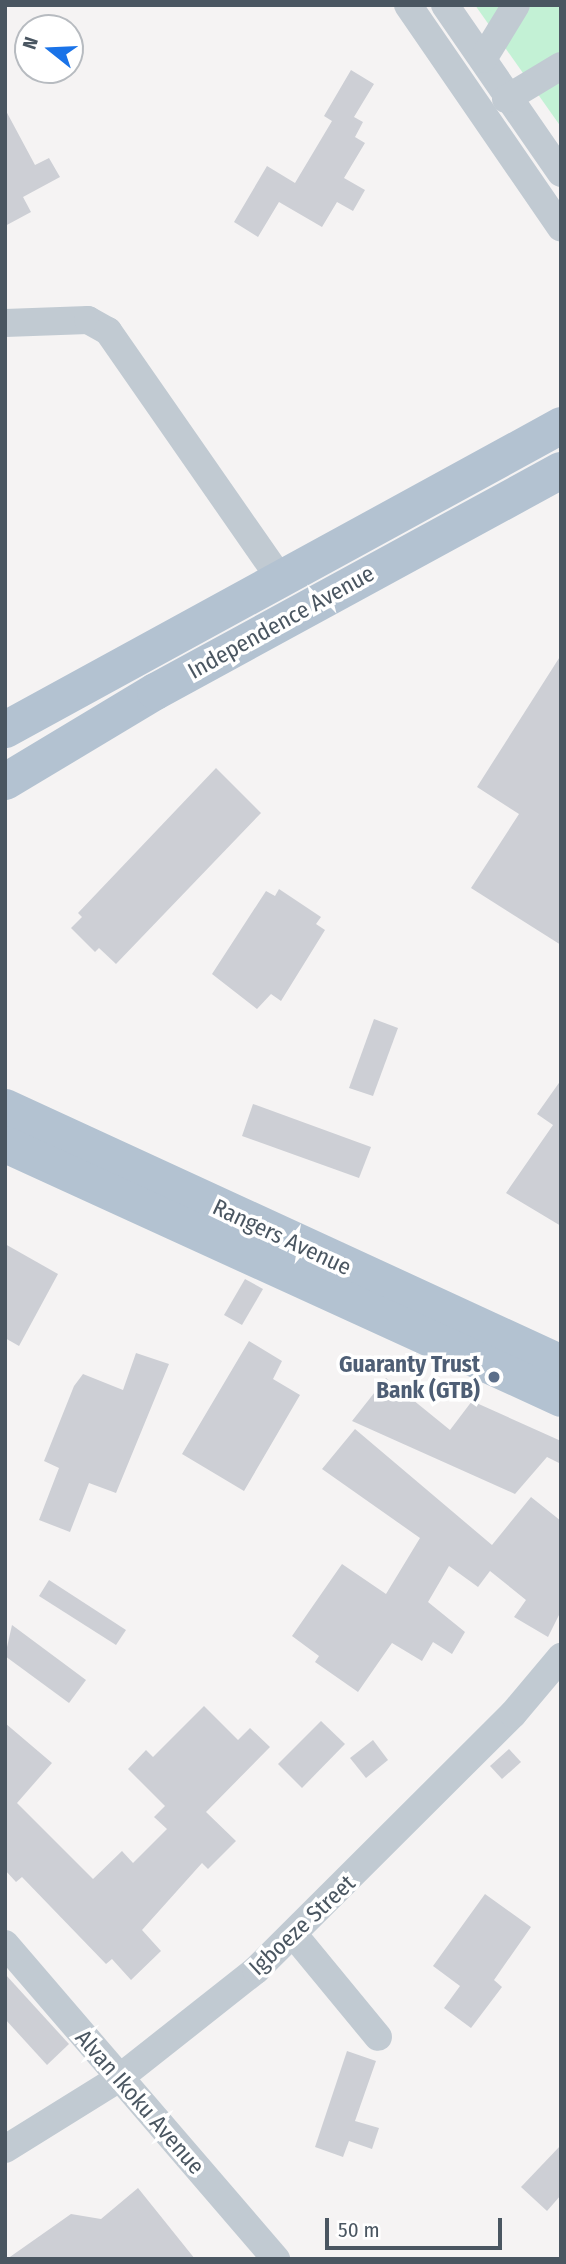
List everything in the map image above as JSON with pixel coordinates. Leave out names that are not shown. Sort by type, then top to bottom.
[{"type":"main road","name":"Independence Avenue","points":[[5,729],[561,425]]},
{"type":"main road","name":"Independence Avenue","points":[[5,781],[155,691],[561,470]]},
{"type":"main road","name":"Rangers Avenue","points":[[5,1107],[561,1363]]},
{"type":"main road","name":"Rangers Avenue","points":[[5,1144],[561,1398]]},
{"type":"street","points":[[408,5],[561,228]]},
{"type":"street","points":[[446,5],[483,59],[506,99],[561,173]]},
{"type":"street","points":[[483,59],[516,5]]},
{"type":"street","points":[[506,99],[561,66]]},
{"type":"street","points":[[5,323],[88,320],[108,331],[279,577]]},
{"type":"street","name":"Igboeze Street","points":[[5,2149],[118,2079],[294,1935],[513,1714],[561,1657]]},
{"type":"street","points":[[294,1935],[378,2037]]},
{"type":"street","name":"Alvan Ikoku Avenue","points":[[5,1944],[118,2079],[276,2259]]},
{"type":"green space","points":[[475,5],[561,5],[561,127]]},
{"type":"building","points":[[351,70],[374,84],[354,117],[363,122],[355,137],[365,143],[344,178],[365,190],[353,211],[337,202],[322,227],[279,202],[258,237],[234,222],[267,166],[295,183],[332,121],[324,116]]},
{"type":"building","points":[[5,109],[35,165],[49,158],[60,177],[23,197],[31,212],[5,226]]},
{"type":"building","points":[[561,655],[561,945],[471,888],[519,814],[477,787]]},
{"type":"building","points":[[216,768],[261,813],[116,964],[99,948],[95,952],[71,928],[82,917],[78,913]]},
{"type":"building","points":[[279,889],[321,917],[316,924],[325,930],[281,1001],[271,994],[257,1009],[212,974],[266,891],[275,896]]},
{"type":"building","points":[[374,1019],[398,1028],[373,1096],[349,1088]]},
{"type":"building","points":[[561,1080],[561,1226],[506,1193],[553,1125],[537,1114]]},
{"type":"building","points":[[253,1104],[371,1147],[359,1178],[242,1136]]},
{"type":"building","points":[[5,1244],[58,1274],[19,1346],[5,1338]]},
{"type":"building","points":[[245,1279],[263,1289],[242,1325],[224,1315]]},
{"type":"building","points":[[249,1341],[282,1361],[273,1379],[300,1395],[244,1491],[182,1454]]},
{"type":"building","points":[[136,1353],[169,1364],[116,1493],[89,1483],[70,1532],[39,1520],[59,1468],[44,1461],[74,1386],[83,1374],[123,1390]]},
{"type":"building","points":[[386,1378],[450,1430],[472,1401],[561,1441],[561,1464],[547,1457],[515,1494],[352,1421]]},
{"type":"building","points":[[355,1429],[492,1545],[531,1497],[561,1521],[561,1611],[548,1637],[514,1617],[526,1600],[490,1571],[478,1587],[449,1566],[428,1602],[465,1632],[452,1654],[433,1642],[422,1661],[392,1643],[358,1692],[315,1662],[319,1656],[292,1636],[342,1564],[386,1594],[420,1538],[322,1469]]},
{"type":"building","points":[[49,1580],[126,1630],[116,1645],[39,1596]]},
{"type":"building","points":[[12,1625],[86,1680],[69,1703],[5,1656]]},
{"type":"building","points":[[204,1706],[238,1740],[250,1728],[270,1747],[206,1812],[236,1841],[208,1869],[202,1863],[142,1930],[161,1951],[131,1980],[112,1959],[106,1964],[22,1877],[16,1882],[5,1870],[5,1723],[52,1763],[17,1803],[93,1879],[122,1851],[133,1863],[167,1829],[154,1817],[165,1806],[128,1769],[146,1750],[153,1757]]},
{"type":"building","points":[[321,1721],[345,1744],[302,1788],[278,1764]]},
{"type":"building","points":[[373,1740],[388,1760],[366,1778],[350,1758]]},
{"type":"building","points":[[509,1749],[521,1762],[502,1779],[490,1766]]},
{"type":"building","points":[[485,1894],[531,1927],[494,1980],[502,1987],[471,2028],[444,2008],[460,1986],[433,1966]]},
{"type":"building","points":[[5,1974],[69,2044],[47,2065],[5,2019]]},
{"type":"building","points":[[347,2051],[376,2061],[355,2121],[379,2128],[372,2149],[349,2141],[343,2157],[315,2147]]},
{"type":"building","points":[[561,2145],[561,2195],[547,2211],[521,2187]]},
{"type":"building","points":[[138,2188],[195,2259],[7,2259],[71,2214],[101,2219]]},
{"type":"place","name":"Guaranty Trust Bank (GTB)","points":[[494,1377]]}]
